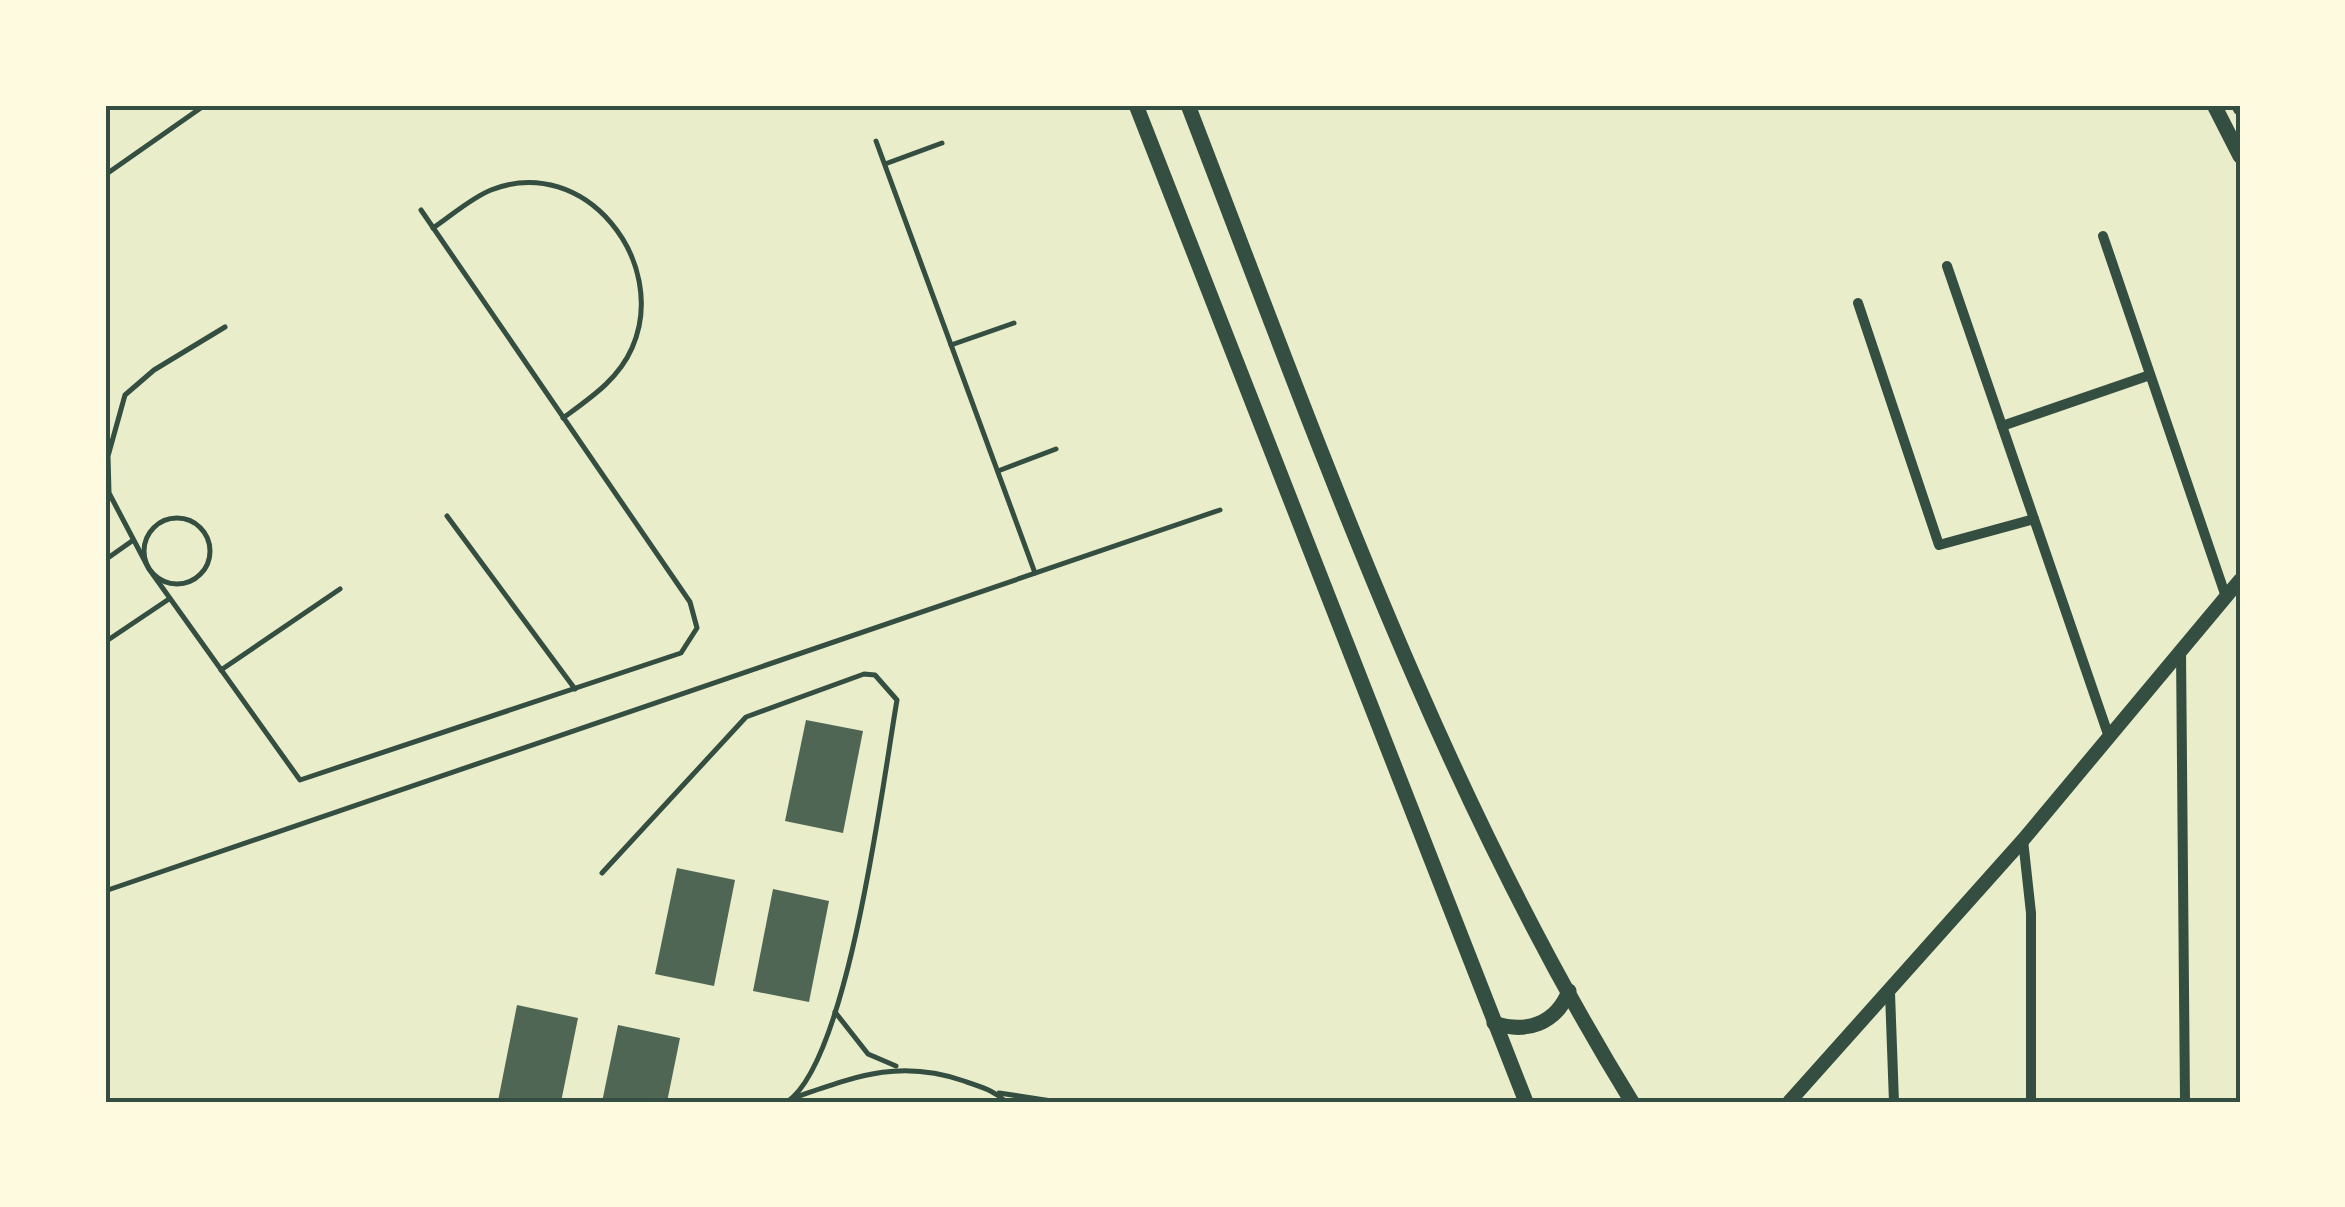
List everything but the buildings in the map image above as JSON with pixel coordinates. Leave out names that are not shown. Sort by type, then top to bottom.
[{"type":"main road","points":[[1136,105],[1526,1102]]},
{"type":"main road","points":[[1188,105],[1385,614],[1468,801],[1632,1102]]},
{"type":"main road","points":[[2214,105],[2240,156]]},
{"type":"main road","points":[[1494,1023],[1509,1028],[1540,1024],[1564,1003],[1569,991]]},
{"type":"street","points":[[2103,236],[2226,597]]},
{"type":"street","points":[[1947,266],[2110,737]]},
{"type":"street","points":[[1858,303],[1939,544],[2034,520]]},
{"type":"street","points":[[2002,426],[2150,375]]},
{"type":"street","points":[[1789,1102],[2023,840],[2240,580]]},
{"type":"street","points":[[2182,650],[2185,1102]]},
{"type":"street","points":[[2023,840],[2031,913],[2031,1102]]},
{"type":"street","points":[[1890,993],[1894,1102]]},
{"type":"lane","points":[[105,175],[205,105]]},
{"type":"lane","points":[[876,141],[1035,573]]},
{"type":"lane","points":[[885,164],[942,143]]},
{"type":"lane","points":[[433,228],[488,190],[524,184],[577,196],[619,230],[641,280],[638,334],[610,381],[563,418]]},
{"type":"lane","points":[[225,327],[154,370],[125,395],[114,422],[109,493],[148,569],[300,780],[681,652],[698,628],[690,602],[421,210]]},
{"type":"lane","points":[[951,345],[1014,322]]},
{"type":"lane","points":[[998,472],[1056,450]]},
{"type":"lane","points":[[105,891],[1220,510]]},
{"type":"lane","points":[[447,516],[575,689]]},
{"type":"lane","points":[[182,518],[207,536],[210,556],[206,568],[189,582],[166,583],[148,569],[144,547],[161,521],[182,518]]},
{"type":"lane","points":[[105,560],[132,541]]},
{"type":"lane","points":[[221,670],[340,589]]},
{"type":"lane","points":[[105,642],[170,598]]},
{"type":"lane","points":[[602,872],[746,717],[864,674],[874,676],[897,700],[835,1012],[824,1048],[795,1097]]},
{"type":"lane","points":[[835,1012],[868,1054],[899,1067],[996,1092],[1058,1102]]},
{"type":"lane","points":[[787,1102],[899,1067]]},
{"type":"lane","points":[[996,1092],[1006,1102]]}]
